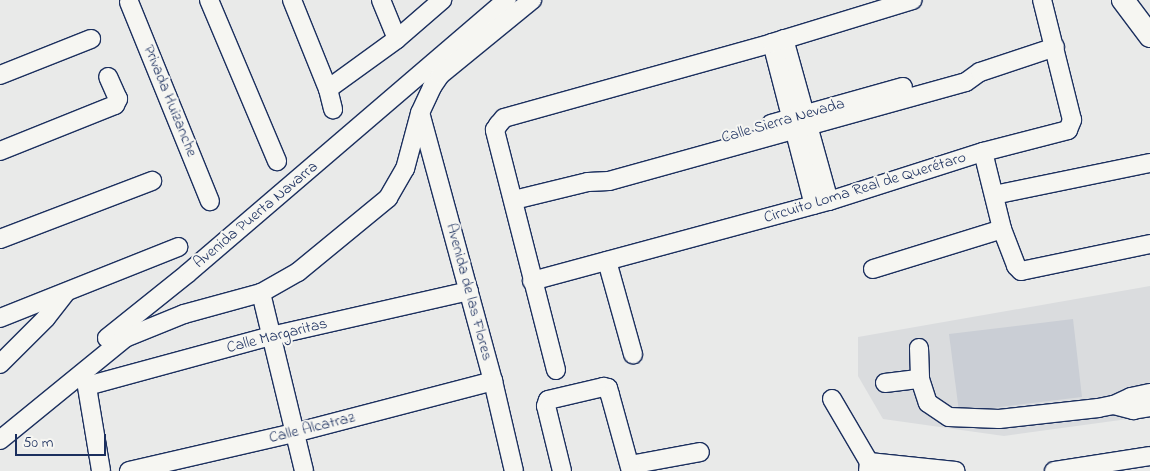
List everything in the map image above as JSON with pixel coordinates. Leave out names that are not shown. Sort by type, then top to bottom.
[{"type":"main road","points":[[1123,0],[1150,36]]},
{"type":"street","points":[[209,0],[277,161]]},
{"type":"street","points":[[292,0],[328,89],[333,109]]},
{"type":"street","points":[[382,0],[397,39]]},
{"type":"street","points":[[328,89],[397,39],[442,0]]},
{"type":"street","name":"Avenida Puerta Navarra","points":[[0,425],[170,288],[404,90],[507,0]]},
{"type":"street","points":[[0,440],[86,378],[124,338],[184,314],[260,293],[298,272],[388,198],[405,170],[420,113],[432,86],[440,75],[532,0]]},
{"type":"street","points":[[556,370],[495,130],[504,118],[778,41],[913,0]]},
{"type":"street","name":"Circuito Loma Real de Querétaro","points":[[532,281],[822,203],[982,152],[1068,130],[1072,126],[1055,47],[1042,0]]},
{"type":"street","name":"Privada Huizanche","points":[[126,3],[210,201]]},
{"type":"street","points":[[0,75],[91,38]]},
{"type":"street","points":[[778,41],[822,203]]},
{"type":"street","name":"Calle Sierra Nevada","points":[[514,200],[588,182],[605,171],[966,82],[980,72],[1055,47]]},
{"type":"street","points":[[0,151],[118,102],[108,78]]},
{"type":"street","name":"Avenida de las Flores","points":[[404,90],[416,104],[420,113],[493,381],[514,471]]},
{"type":"street","points":[[982,152],[1002,229],[1016,266],[1020,271],[1150,244]]},
{"type":"street","points":[[994,195],[1150,163]]},
{"type":"street","points":[[0,239],[152,181]]},
{"type":"street","points":[[873,269],[1002,229]]},
{"type":"street","points":[[0,318],[178,247]]},
{"type":"street","points":[[607,261],[633,354]]},
{"type":"street","points":[[170,288],[173,302],[184,314]]},
{"type":"street","name":"Calle Margaritas","points":[[86,378],[469,291]]},
{"type":"street","points":[[0,364],[46,318],[65,293]]},
{"type":"street","points":[[260,293],[304,471]]},
{"type":"street","points":[[919,348],[920,378],[928,403],[949,417],[999,420],[1132,403],[1150,407]]},
{"type":"street","points":[[86,378],[101,471]]},
{"type":"street","points":[[885,383],[920,378]]},
{"type":"street","name":"Calle Alcatraz","points":[[129,471],[294,433],[493,381]]},
{"type":"street","points":[[562,471],[546,406],[548,400],[603,387],[608,388],[630,468],[700,452]]},
{"type":"street","points":[[1132,403],[1150,393]]},
{"type":"street","points":[[832,399],[869,466],[956,471]]},
{"type":"street","points":[[1054,471],[1150,456]]},
{"type":"shaded area","points":[[1150,286],[1150,416],[1004,436],[883,419],[858,376],[858,337]]},
{"type":"shaded area","points":[[1073,319],[1082,397],[959,412],[949,334]]}]
